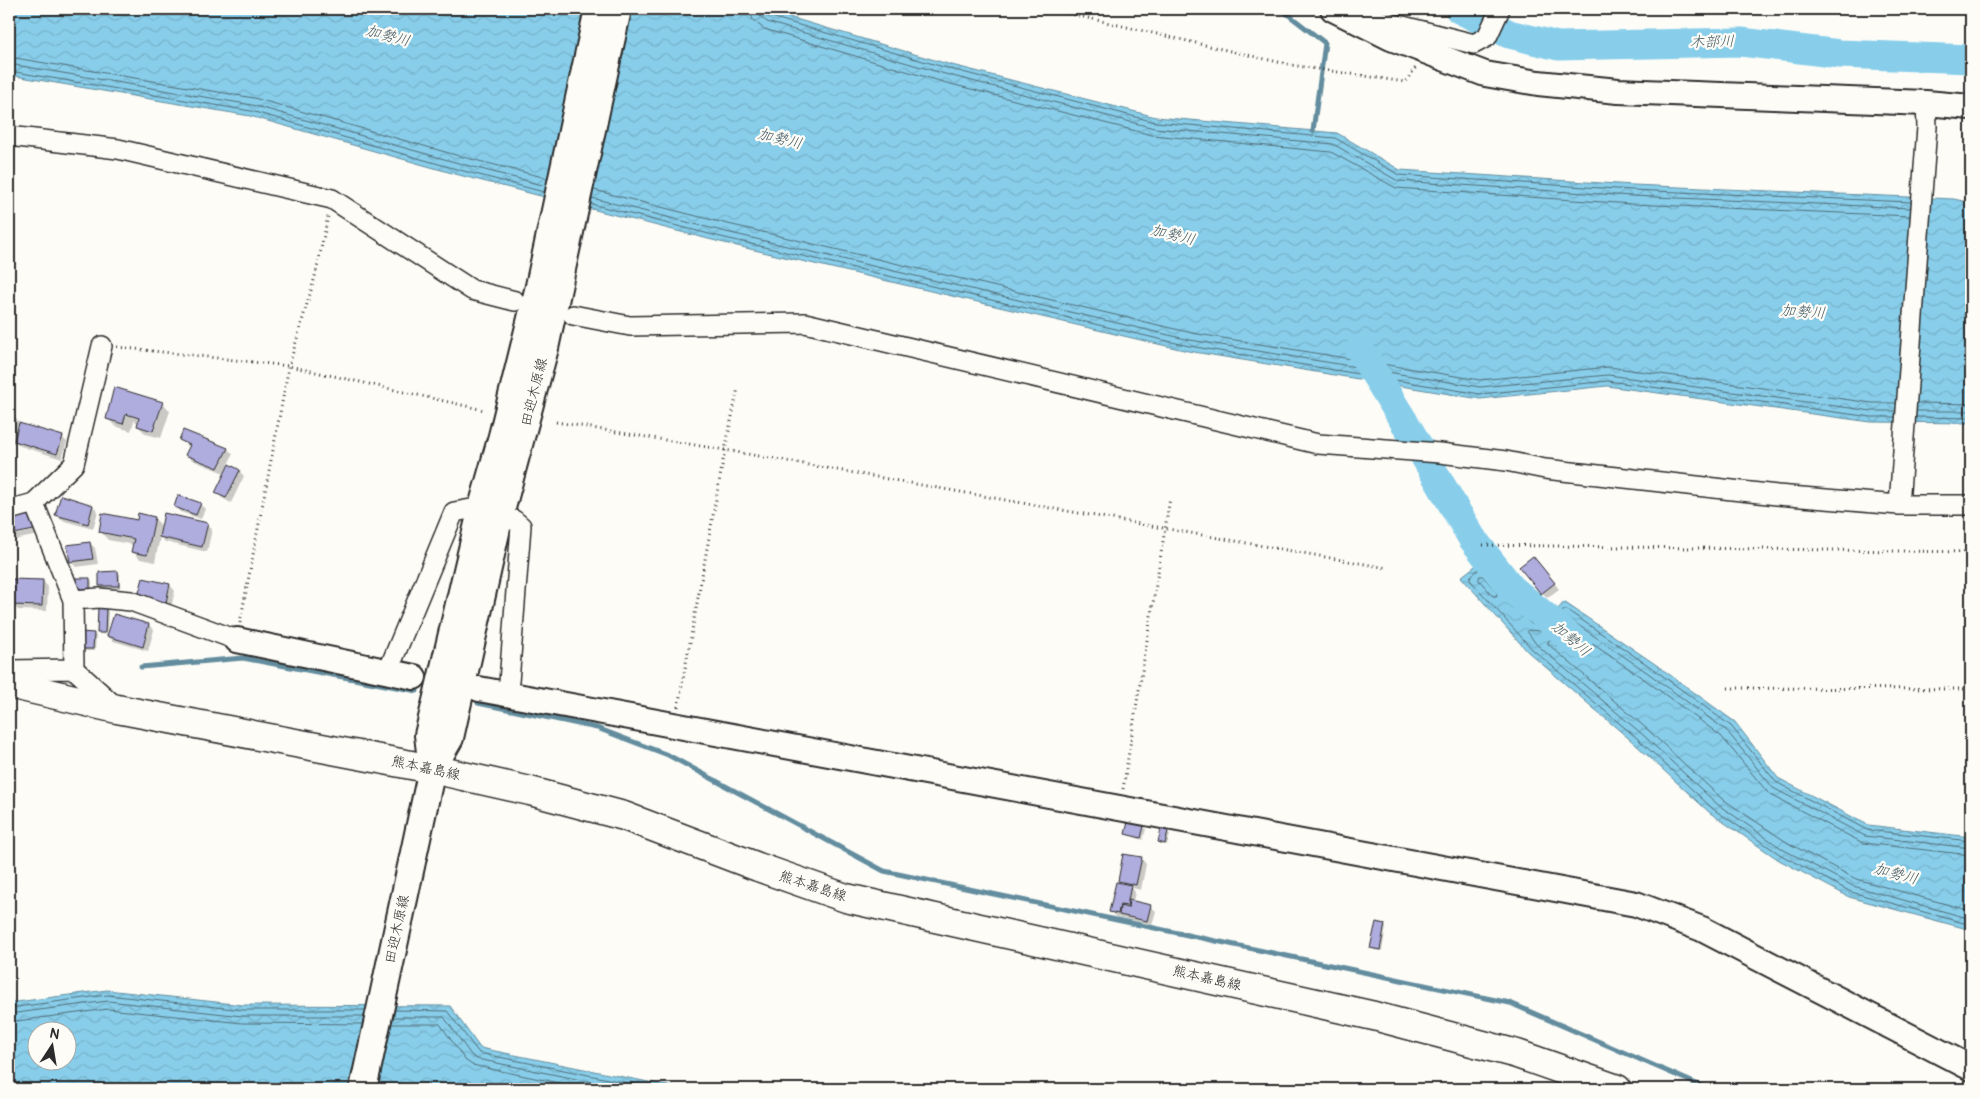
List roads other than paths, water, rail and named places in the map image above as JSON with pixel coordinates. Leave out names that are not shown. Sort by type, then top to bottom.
[{"type":"main road","name":"田迎木原線","points":[[363,1089],[432,769],[450,738],[491,513],[545,348],[553,267],[598,9]]},
{"type":"main road","name":"田迎木原線","points":[[553,267],[618,9]]},
{"type":"main road","name":"熊本嘉島線","points":[[9,684],[117,709],[432,769],[624,816],[846,898],[1374,1016],[1517,1054],[1617,1089]]},
{"type":"street","points":[[1334,9],[1474,44],[1487,37],[1500,9]]},
{"type":"street","points":[[1334,9],[1391,38],[1485,74],[1538,83],[1618,91],[1926,103],[1971,107]]},
{"type":"street","points":[[1899,505],[1927,127],[1926,103]]},
{"type":"street","points":[[9,136],[118,148],[332,199],[472,290],[515,301]]},
{"type":"street","points":[[573,315],[630,326],[805,323],[1318,444],[1440,453],[1593,474],[1777,495],[1899,505],[1971,505]]},
{"type":"street","points":[[9,510],[34,503],[74,464],[102,346]]},
{"type":"street","points":[[34,503],[73,600],[74,669]]},
{"type":"street","points":[[388,671],[454,512],[491,513],[514,520],[521,526],[508,695]]},
{"type":"street","points":[[73,600],[99,598],[131,601],[237,640],[414,676]]},
{"type":"street","points":[[9,670],[74,669],[117,709]]},
{"type":"street","points":[[479,689],[1636,904],[1702,929],[1971,1068]]},
{"type":"water","points":[[9,9],[762,9],[948,64],[1156,117],[1337,133],[1400,170],[1633,185],[1954,199],[1971,203],[1971,423],[1871,422],[1607,386],[1480,399],[1188,351],[720,242],[459,175],[250,116],[9,75]]},
{"type":"water","points":[[1484,559],[1532,619],[1547,622],[1564,602],[1655,664],[1735,722],[1778,778],[1868,825],[1971,837],[1971,930],[1849,897],[1779,860],[1710,813],[1634,743],[1528,652],[1461,577]]},
{"type":"water","points":[[107,990],[243,1005],[450,1006],[480,1048],[683,1089],[9,1089],[9,1003]]},
{"type":"waterway","points":[[1281,9],[1325,43],[1313,131]]},
{"type":"waterway","name":"木部川","points":[[1459,9],[1509,34],[1558,46],[1741,42],[1840,54],[1971,59]]},
{"type":"waterway","name":"加勢川","points":[[1360,350],[1472,538],[1511,588],[1578,644]]},
{"type":"waterway","points":[[141,667],[243,658],[417,691]]},
{"type":"waterway","points":[[478,703],[597,728],[668,755],[884,871],[1510,1003],[1708,1089]]}]
